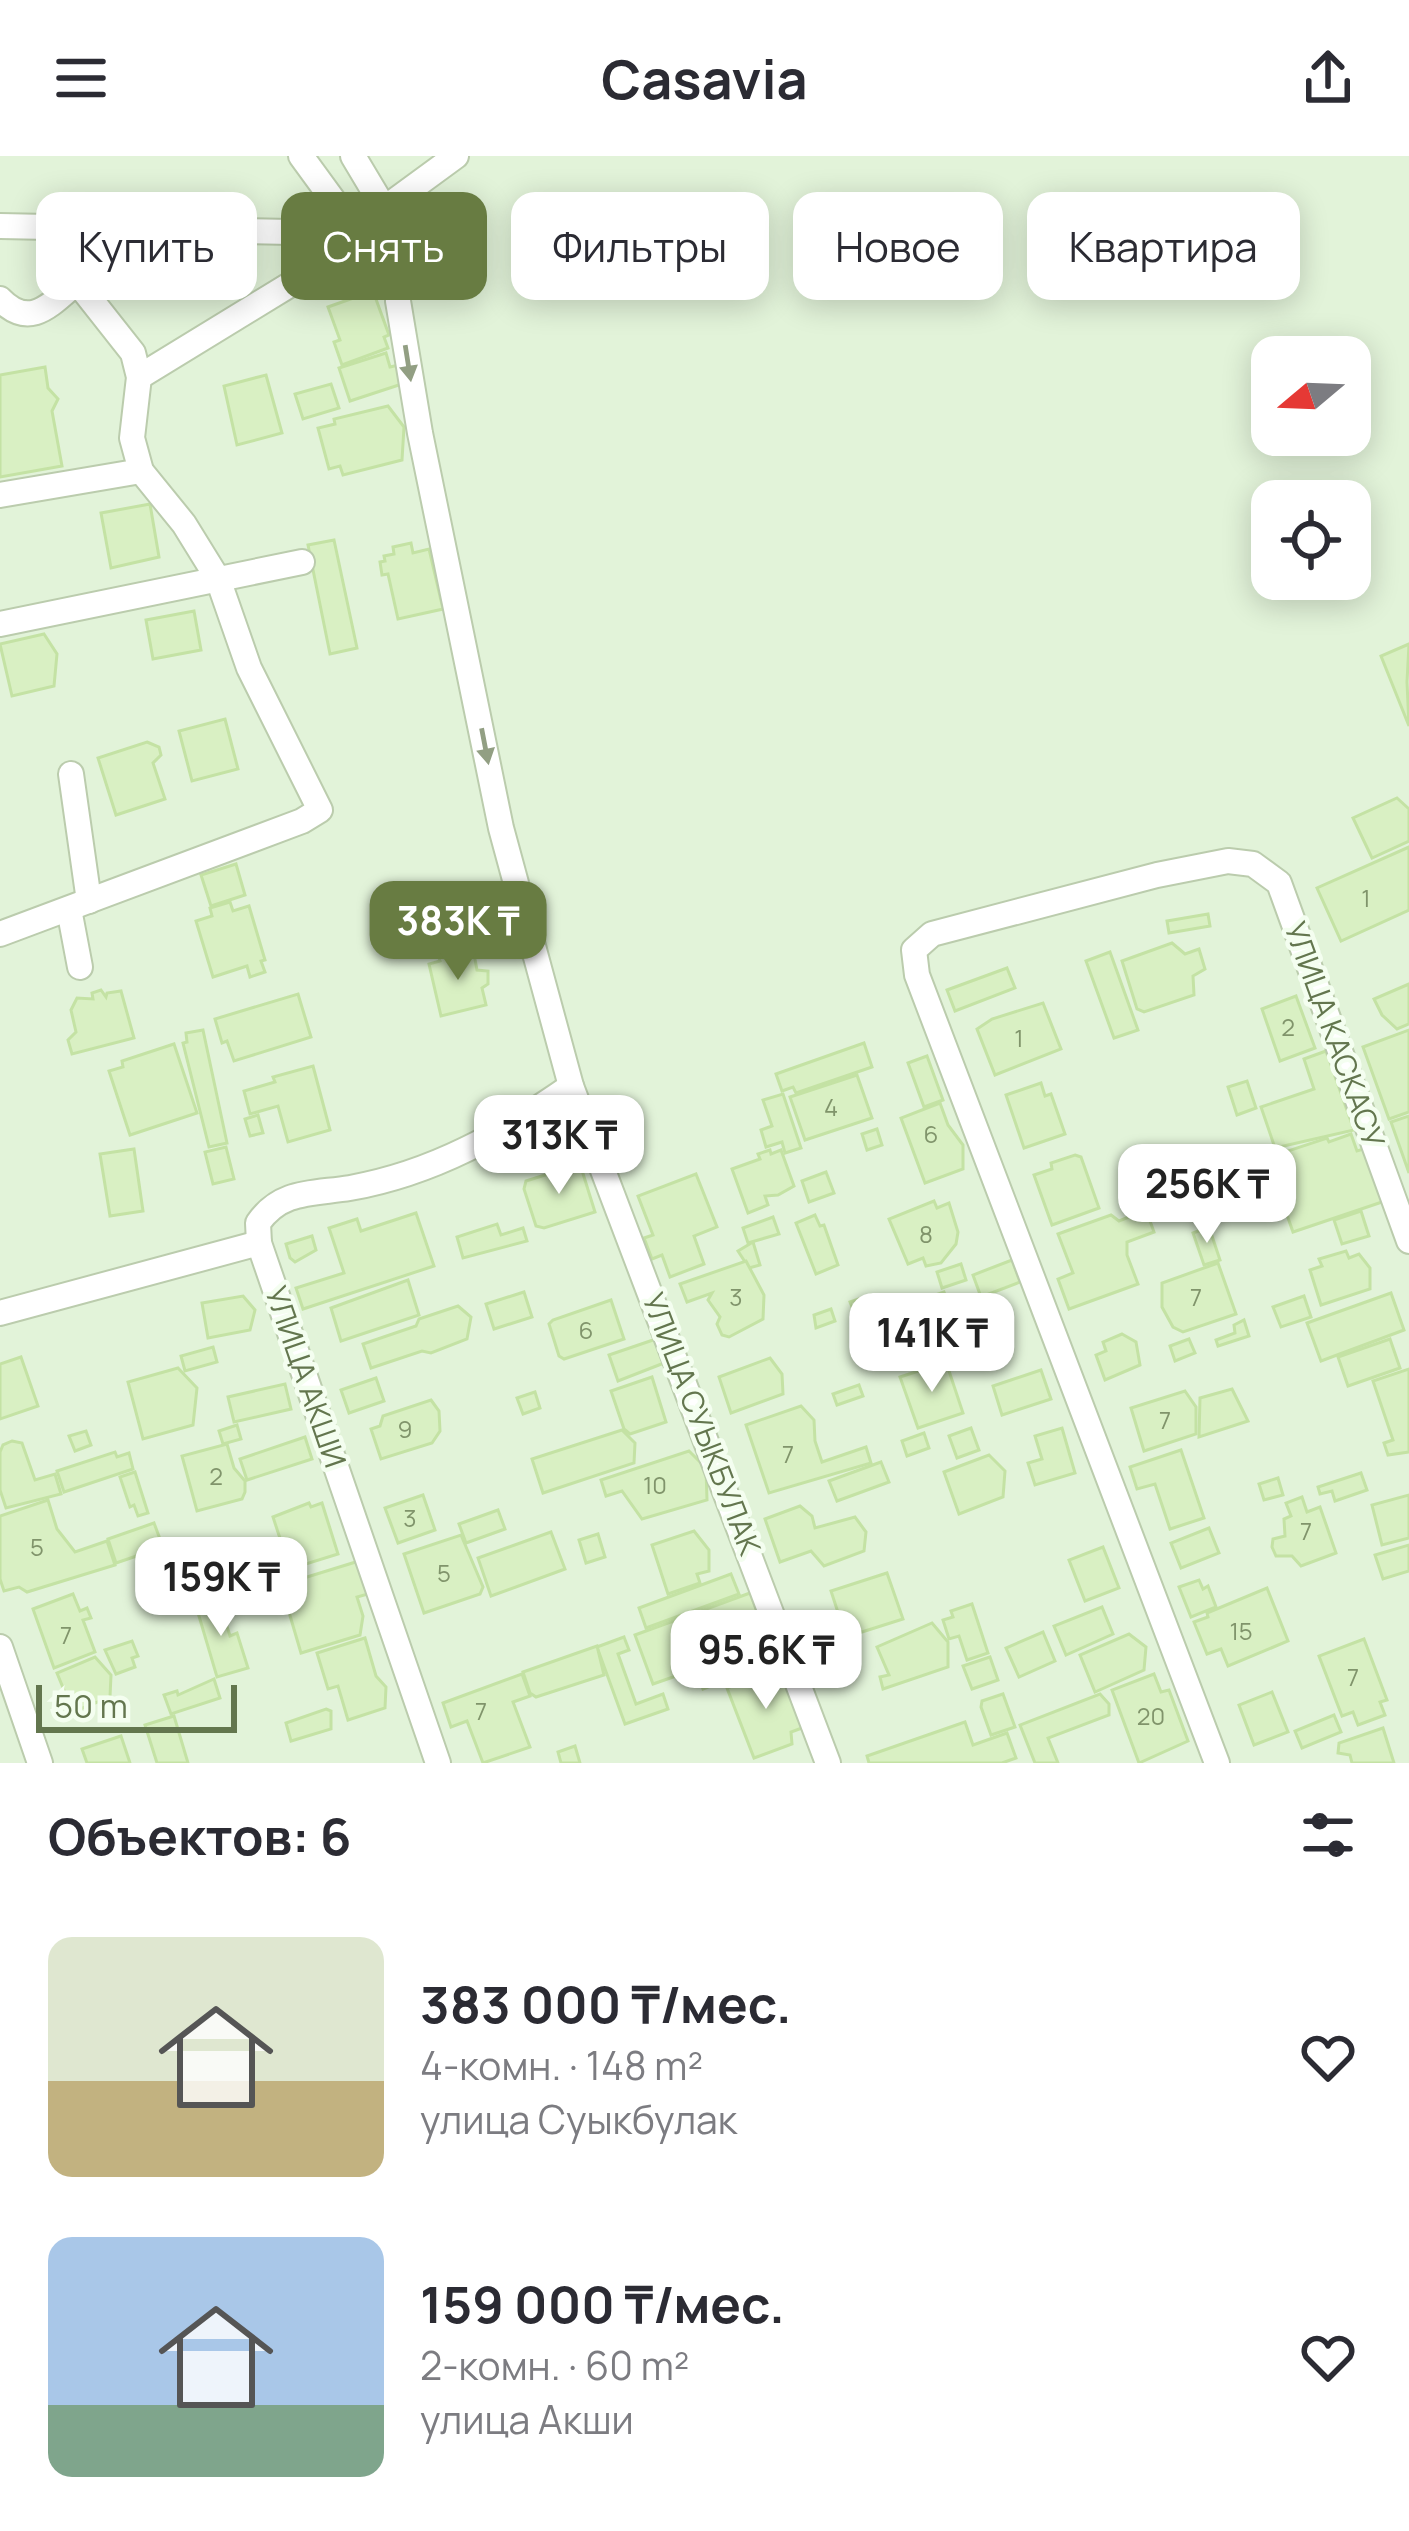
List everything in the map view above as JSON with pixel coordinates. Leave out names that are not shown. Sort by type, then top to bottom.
[{"type":"street","points":[[302,156],[324,192]]},
{"type":"street","name":"УЛИЦА СУЫКБУЛАК","points":[[353,156],[374,192]]},
{"type":"street","points":[[406,192],[456,156]]},
{"type":"street","points":[[0,226],[36,225]]},
{"type":"street","points":[[139,377],[281,290]]},
{"type":"street","points":[[0,298],[12,312],[26,316],[56,300]]},
{"type":"street","points":[[0,934],[320,810],[249,668],[218,579],[184,524],[141,470],[132,438],[139,377],[134,353],[91,300]]},
{"type":"street","name":"УЛИЦА СУЫКБУЛАК","points":[[398,300],[420,433],[501,828],[571,1086],[828,1763]]},
{"type":"street","points":[[0,495],[141,470]]},
{"type":"street","points":[[0,625],[302,562]]},
{"type":"street","points":[[71,775],[80,967]]},
{"type":"street","name":"УЛИЦА КАСКАСУ","points":[[1216,1763],[917,975],[914,950],[932,934],[1157,875],[1228,861],[1253,864],[1279,883],[1409,1241]]},
{"type":"street","points":[[0,1313],[259,1244],[258,1223],[277,1200],[369,1184],[476,1148],[571,1086]]},
{"type":"street","name":"УЛИЦА АКШИ","points":[[259,1244],[438,1763]]},
{"type":"street","points":[[0,1647],[40,1763]]},
{"type":"shaded area","points":[[0,156],[1409,156],[1409,1763],[0,1763]]},
{"type":"building","points":[[348,300],[376,300],[389,335],[384,337],[388,348],[342,365],[334,342],[340,340],[328,307]]},
{"type":"building","points":[[386,353],[390,367],[399,365],[405,383],[350,401],[339,368]]},
{"type":"building","points":[[45,367],[48,388],[58,399],[52,411],[62,466],[0,477],[0,375]]},
{"type":"building","points":[[266,375],[282,433],[237,445],[224,386]]},
{"type":"building","points":[[331,384],[339,408],[303,419],[295,394]]},
{"type":"building","points":[[388,406],[404,427],[402,460],[343,475],[340,466],[329,469],[318,428],[335,424],[334,419]]},
{"type":"building","points":[[150,504],[159,557],[111,568],[101,513]]},
{"type":"building","points":[[334,540],[357,648],[330,654],[308,545]]},
{"type":"building","points":[[411,543],[413,553],[429,549],[443,609],[398,619],[388,574],[382,575],[380,562],[394,554],[393,547]]},
{"type":"building","points":[[194,611],[201,650],[153,659],[146,620]]},
{"type":"building","points":[[44,634],[57,654],[54,686],[12,696],[0,644]]},
{"type":"building","points":[[1409,644],[1407,682],[1409,726],[1381,656]]},
{"type":"building","points":[[225,719],[238,769],[192,781],[179,731]]},
{"type":"building","points":[[147,742],[159,747],[161,755],[153,763],[165,799],[116,815],[98,758]]},
{"type":"building","points":[[1397,798],[1409,809],[1409,841],[1372,858],[1353,818]]},
{"type":"building","points":[[1409,847],[1409,910],[1341,941],[1317,888]]},
{"type":"building","points":[[236,864],[245,895],[211,906],[201,875]]},
{"type":"building","points":[[419,899],[427,937],[400,943],[392,905]]},
{"type":"building","points":[[230,902],[233,911],[249,906],[265,972],[250,977],[247,966],[213,977],[196,921],[212,916],[210,908]]},
{"type":"building","points":[[1208,914],[1210,926],[1169,933],[1167,921]]},
{"type":"building","points":[[1172,943],[1185,954],[1199,949],[1205,969],[1193,976],[1194,995],[1144,1012],[1137,1009],[1122,961]]},
{"type":"building","points":[[457,949],[459,957],[474,954],[477,970],[488,971],[488,984],[482,988],[486,1005],[441,1016],[429,964],[440,961],[438,954]]},
{"type":"building","points":[[1110,952],[1138,1030],[1114,1038],[1086,961]]},
{"type":"building","points":[[1007,968],[1015,988],[955,1011],[947,990]]},
{"type":"building","points":[[1409,984],[1409,1024],[1397,1029],[1374,999]]},
{"type":"building","points":[[101,990],[106,997],[121,991],[134,1038],[72,1054],[68,1040],[76,1032],[71,1010],[77,998],[93,999],[92,993]]},
{"type":"building","points":[[298,994],[311,1037],[234,1061],[215,1019]]},
{"type":"building","points":[[1296,996],[1315,1048],[1280,1061],[1262,1009]]},
{"type":"building","points":[[1043,1003],[1061,1049],[995,1075],[977,1029],[992,1019]]},
{"type":"building","points":[[203,1030],[227,1143],[209,1147],[183,1043],[186,1033]]},
{"type":"building","points":[[1409,1030],[1409,1112],[1389,1119],[1363,1047]]},
{"type":"building","points":[[864,1043],[872,1067],[796,1093],[793,1087],[782,1091],[776,1074]]},
{"type":"building","points":[[174,1044],[197,1113],[130,1135],[109,1071],[123,1067],[122,1061]]},
{"type":"building","points":[[1326,1051],[1354,1130],[1275,1148],[1261,1107],[1314,1089],[1304,1059]]},
{"type":"building","points":[[927,1056],[943,1100],[924,1107],[908,1063]]},
{"type":"building","points":[[313,1066],[330,1130],[288,1142],[278,1106],[250,1114],[244,1091]]},
{"type":"building","points":[[857,1075],[872,1118],[805,1140],[790,1097]]},
{"type":"building","points":[[1247,1081],[1256,1108],[1237,1115],[1228,1087]]},
{"type":"building","points":[[1041,1083],[1045,1096],[1051,1094],[1065,1134],[1024,1148],[1006,1095]]},
{"type":"building","points":[[783,1094],[801,1148],[785,1153],[782,1142],[766,1147],[761,1130],[772,1126],[763,1100]]},
{"type":"building","points":[[940,1103],[963,1145],[963,1169],[925,1183],[901,1118]]},
{"type":"building","points":[[258,1115],[263,1133],[250,1136],[245,1119]]},
{"type":"building","points":[[1409,1116],[1409,1173],[1391,1122]]},
{"type":"building","points":[[877,1129],[882,1145],[867,1150],[862,1134]]},
{"type":"building","points":[[1351,1134],[1357,1151],[1367,1148],[1385,1201],[1293,1232],[1267,1158]]},
{"type":"building","points":[[226,1147],[234,1179],[213,1184],[205,1152]]},
{"type":"building","points":[[1249,1147],[1255,1164],[1223,1175],[1216,1158]]},
{"type":"building","points":[[134,1149],[143,1211],[110,1216],[100,1154]]},
{"type":"building","points":[[770,1150],[771,1154],[781,1150],[794,1186],[765,1196],[768,1205],[748,1213],[732,1169]]},
{"type":"building","points":[[1075,1155],[1081,1157],[1099,1208],[1052,1225],[1034,1175]]},
{"type":"building","points":[[580,1164],[595,1212],[544,1228],[536,1226],[524,1189],[526,1181]]},
{"type":"building","points":[[826,1172],[834,1193],[809,1202],[802,1181]]},
{"type":"building","points":[[696,1174],[717,1227],[694,1236],[704,1264],[670,1277],[662,1255],[652,1259],[644,1238],[653,1235],[638,1196]]},
{"type":"building","points":[[934,1201],[937,1208],[949,1203],[958,1232],[956,1244],[941,1263],[926,1266],[923,1258],[908,1264],[889,1219]]},
{"type":"building","points":[[1146,1210],[1154,1232],[1127,1242],[1138,1284],[1069,1309],[1058,1279],[1073,1273],[1058,1234],[1111,1215],[1119,1221]]},
{"type":"building","points":[[1361,1211],[1369,1236],[1342,1244],[1334,1220]]},
{"type":"building","points":[[416,1213],[434,1266],[303,1309],[296,1288],[344,1273],[329,1228],[357,1219],[361,1231]]},
{"type":"building","points":[[815,1215],[820,1226],[824,1225],[838,1265],[816,1274],[796,1223]]},
{"type":"building","points":[[773,1217],[779,1234],[748,1243],[743,1228]]},
{"type":"building","points":[[497,1224],[501,1235],[523,1228],[527,1241],[463,1258],[457,1237]]},
{"type":"building","points":[[1209,1227],[1220,1260],[1204,1265],[1193,1233]]},
{"type":"building","points":[[312,1236],[316,1250],[295,1262],[290,1258],[286,1244]]},
{"type":"building","points":[[753,1242],[760,1265],[749,1268],[738,1251]]},
{"type":"building","points":[[1346,1251],[1349,1258],[1359,1254],[1370,1268],[1370,1289],[1321,1305],[1310,1270],[1322,1266],[1319,1259]]},
{"type":"building","points":[[1012,1260],[1020,1282],[981,1297],[973,1275]]},
{"type":"building","points":[[746,1261],[764,1295],[763,1319],[729,1337],[722,1335],[717,1324],[720,1317],[708,1300],[712,1293],[687,1302],[680,1284]]},
{"type":"building","points":[[1218,1263],[1236,1314],[1183,1332],[1173,1327],[1162,1307],[1162,1283]]},
{"type":"building","points":[[961,1264],[966,1280],[942,1288],[937,1272]]},
{"type":"building","points":[[408,1280],[419,1315],[341,1341],[331,1308]]},
{"type":"building","points":[[524,1292],[532,1317],[494,1329],[486,1304]]},
{"type":"building","points":[[944,1292],[958,1312],[954,1326],[958,1338],[899,1360],[883,1314]]},
{"type":"building","points":[[1391,1293],[1404,1330],[1321,1361],[1307,1323]]},
{"type":"building","points":[[871,1295],[879,1318],[872,1320],[880,1343],[868,1347],[850,1302]]},
{"type":"building","points":[[243,1296],[255,1310],[250,1330],[208,1338],[202,1303]]},
{"type":"building","points":[[1304,1296],[1311,1317],[1281,1327],[1273,1307]]},
{"type":"building","points":[[611,1300],[624,1339],[564,1359],[559,1356],[549,1324]]},
{"type":"building","points":[[458,1306],[471,1317],[467,1339],[371,1368],[363,1344]]},
{"type":"building","points":[[831,1309],[835,1321],[816,1328],[814,1315]]},
{"type":"building","points":[[1244,1320],[1249,1336],[1218,1346],[1216,1340],[1235,1333],[1234,1325]]},
{"type":"building","points":[[1122,1334],[1136,1342],[1140,1365],[1105,1380],[1096,1355],[1106,1351],[1103,1342]]},
{"type":"building","points":[[656,1339],[664,1363],[618,1381],[609,1355]]},
{"type":"building","points":[[1189,1339],[1195,1353],[1175,1361],[1170,1346]]},
{"type":"building","points":[[1390,1339],[1400,1368],[1348,1386],[1338,1357]]},
{"type":"building","points":[[213,1347],[217,1362],[185,1371],[181,1356]]},
{"type":"building","points":[[21,1357],[38,1406],[0,1419],[0,1364]]},
{"type":"building","points":[[770,1358],[782,1374],[783,1394],[731,1413],[719,1377]]},
{"type":"building","points":[[946,1362],[963,1413],[918,1428],[900,1377]]},
{"type":"building","points":[[178,1368],[197,1388],[193,1425],[143,1439],[128,1382]]},
{"type":"building","points":[[1409,1369],[1409,1452],[1388,1455],[1384,1443],[1393,1440],[1373,1381]]},
{"type":"building","points":[[1041,1370],[1051,1399],[1002,1415],[993,1386]]},
{"type":"building","points":[[652,1377],[666,1422],[630,1434],[611,1391]]},
{"type":"building","points":[[376,1378],[384,1401],[349,1413],[341,1390]]},
{"type":"building","points":[[285,1384],[291,1409],[234,1422],[228,1397]]},
{"type":"building","points":[[859,1385],[863,1396],[837,1405],[833,1394]]},
{"type":"building","points":[[1232,1389],[1248,1421],[1199,1437],[1200,1398]]},
{"type":"building","points":[[1185,1391],[1196,1407],[1196,1434],[1144,1451],[1131,1408]]},
{"type":"building","points":[[535,1392],[540,1408],[523,1414],[517,1398]]},
{"type":"building","points":[[431,1400],[439,1411],[440,1431],[432,1443],[381,1459],[371,1429],[380,1426],[383,1416]]},
{"type":"building","points":[[801,1406],[814,1420],[822,1462],[866,1447],[871,1463],[769,1493],[746,1425]]},
{"type":"building","points":[[237,1425],[241,1439],[223,1444],[219,1431]]},
{"type":"building","points":[[971,1428],[979,1450],[957,1458],[949,1436]]},
{"type":"building","points":[[1062,1428],[1075,1473],[1035,1485],[1028,1463],[1042,1459],[1035,1436]]},
{"type":"building","points":[[622,1430],[635,1443],[634,1463],[543,1493],[532,1459]]},
{"type":"building","points":[[86,1431],[91,1445],[75,1451],[69,1436]]},
{"type":"building","points":[[924,1433],[929,1448],[907,1456],[902,1441]]},
{"type":"building","points":[[305,1437],[312,1459],[247,1480],[240,1459]]},
{"type":"building","points":[[12,1441],[22,1443],[35,1480],[55,1474],[61,1494],[6,1508],[0,1490],[0,1452]]},
{"type":"building","points":[[227,1444],[234,1468],[245,1481],[242,1499],[197,1511],[182,1456]]},
{"type":"building","points":[[1181,1450],[1204,1518],[1170,1529],[1155,1484],[1137,1489],[1130,1467]]},
{"type":"building","points":[[689,1451],[706,1468],[707,1500],[642,1519],[622,1491],[606,1496],[601,1480]]},
{"type":"building","points":[[115,1452],[117,1457],[129,1453],[133,1469],[64,1492],[57,1471]]},
{"type":"building","points":[[989,1455],[1005,1471],[1003,1497],[959,1514],[944,1472]]},
{"type":"building","points":[[881,1462],[889,1482],[837,1501],[829,1481]]},
{"type":"building","points":[[135,1472],[148,1513],[138,1516],[120,1477]]},
{"type":"building","points":[[1361,1473],[1367,1490],[1335,1501],[1332,1491],[1320,1494],[1318,1487]]},
{"type":"building","points":[[1278,1478],[1283,1495],[1264,1500],[1259,1484]]},
{"type":"building","points":[[423,1495],[435,1530],[398,1543],[385,1508]]},
{"type":"building","points":[[1409,1495],[1409,1538],[1382,1545],[1372,1505]]},
{"type":"building","points":[[1302,1497],[1307,1512],[1320,1507],[1336,1553],[1301,1566],[1292,1556],[1276,1556],[1272,1547],[1273,1539],[1285,1536],[1284,1519],[1291,1516],[1286,1503]]},
{"type":"building","points":[[48,1500],[57,1529],[75,1552],[107,1541],[115,1565],[27,1592],[19,1587],[4,1591],[0,1516]]},
{"type":"building","points":[[309,1503],[311,1507],[322,1503],[338,1554],[290,1569],[273,1517]]},
{"type":"building","points":[[800,1506],[812,1516],[815,1528],[855,1517],[866,1532],[864,1551],[824,1566],[811,1551],[780,1562],[765,1519]]},
{"type":"building","points":[[498,1510],[505,1529],[466,1543],[459,1524]]},
{"type":"building","points":[[154,1523],[163,1547],[116,1563],[108,1539]]},
{"type":"building","points":[[1209,1528],[1219,1553],[1181,1568],[1171,1543]]},
{"type":"building","points":[[694,1531],[709,1550],[709,1571],[697,1574],[700,1583],[668,1594],[652,1545]]},
{"type":"building","points":[[551,1532],[565,1569],[491,1596],[478,1558]]},
{"type":"building","points":[[598,1534],[605,1557],[586,1563],[579,1540]]},
{"type":"building","points":[[461,1535],[483,1587],[480,1594],[424,1613],[404,1554]]},
{"type":"building","points":[[1409,1545],[1409,1571],[1383,1579],[1375,1555]]},
{"type":"building","points":[[1103,1547],[1119,1588],[1085,1601],[1069,1560]]},
{"type":"building","points":[[359,1561],[368,1594],[357,1597],[363,1616],[360,1635],[301,1653],[281,1585]]},
{"type":"building","points":[[887,1573],[903,1619],[846,1637],[831,1591]]},
{"type":"building","points":[[731,1574],[739,1594],[646,1628],[639,1608]]},
{"type":"building","points":[[1199,1580],[1203,1589],[1208,1586],[1216,1607],[1191,1617],[1179,1587]]},
{"type":"building","points":[[1267,1588],[1288,1641],[1228,1666],[1221,1649],[1207,1654],[1194,1622]]},
{"type":"building","points":[[750,1593],[767,1639],[758,1643],[761,1667],[703,1689],[696,1669],[653,1684],[635,1635]]},
{"type":"building","points":[[73,1594],[80,1611],[87,1608],[91,1618],[83,1620],[95,1652],[54,1668],[33,1609]]},
{"type":"building","points":[[228,1596],[230,1601],[220,1604],[230,1636],[237,1633],[248,1668],[217,1677],[196,1606]]},
{"type":"building","points":[[972,1604],[988,1653],[967,1660],[959,1636],[949,1639],[943,1620],[953,1617],[951,1611]]},
{"type":"building","points":[[1102,1607],[1113,1634],[1066,1655],[1054,1626]]},
{"type":"building","points":[[932,1623],[948,1642],[948,1667],[883,1689],[880,1677],[889,1675],[877,1647]]},
{"type":"building","points":[[1043,1632],[1055,1661],[1019,1677],[1006,1648]]},
{"type":"building","points":[[1129,1634],[1146,1647],[1144,1670],[1095,1692],[1080,1655]]},
{"type":"building","points":[[624,1637],[629,1650],[618,1654],[636,1704],[663,1694],[668,1709],[625,1724],[597,1647]]},
{"type":"building","points":[[365,1638],[376,1676],[386,1687],[385,1708],[348,1720],[338,1686],[328,1689],[317,1653]]},
{"type":"building","points":[[1364,1639],[1387,1700],[1380,1702],[1385,1715],[1358,1725],[1353,1712],[1342,1716],[1319,1656]]},
{"type":"building","points":[[132,1641],[138,1656],[132,1658],[135,1667],[116,1674],[105,1650]]},
{"type":"building","points":[[597,1646],[604,1675],[536,1697],[530,1693],[523,1672]]},
{"type":"building","points":[[95,1657],[111,1675],[110,1697],[73,1712],[57,1673]]},
{"type":"building","points":[[990,1657],[998,1680],[972,1689],[963,1666]]},
{"type":"building","points":[[783,1667],[802,1728],[791,1732],[792,1744],[754,1758],[727,1688]]},
{"type":"building","points":[[522,1674],[530,1696],[513,1702],[530,1747],[483,1763],[467,1721],[451,1727],[443,1703]]},
{"type":"building","points":[[1154,1674],[1161,1692],[1169,1690],[1188,1741],[1139,1763],[1112,1690]]},
{"type":"building","points":[[214,1679],[220,1698],[171,1714],[164,1695],[177,1691],[178,1695]]},
{"type":"building","points":[[1272,1692],[1288,1732],[1254,1745],[1239,1705]]},
{"type":"building","points":[[1003,1694],[1015,1727],[991,1735],[982,1701]]},
{"type":"building","points":[[1100,1694],[1109,1704],[1109,1715],[1048,1738],[1058,1763],[1035,1763],[1020,1725]]},
{"type":"building","points":[[331,1711],[331,1729],[291,1741],[286,1723]]},
{"type":"building","points":[[1334,1715],[1341,1732],[1302,1748],[1295,1731]]},
{"type":"building","points":[[174,1716],[188,1763],[157,1763],[145,1725]]},
{"type":"building","points":[[965,1722],[973,1745],[1007,1733],[1016,1758],[1002,1763],[869,1763],[867,1756]]},
{"type":"building","points":[[1383,1728],[1394,1763],[1352,1763],[1350,1755],[1338,1753],[1339,1743]]},
{"type":"building","points":[[121,1736],[130,1763],[87,1763],[82,1749]]},
{"type":"building","points":[[575,1746],[580,1763],[561,1763],[558,1752]]}]
